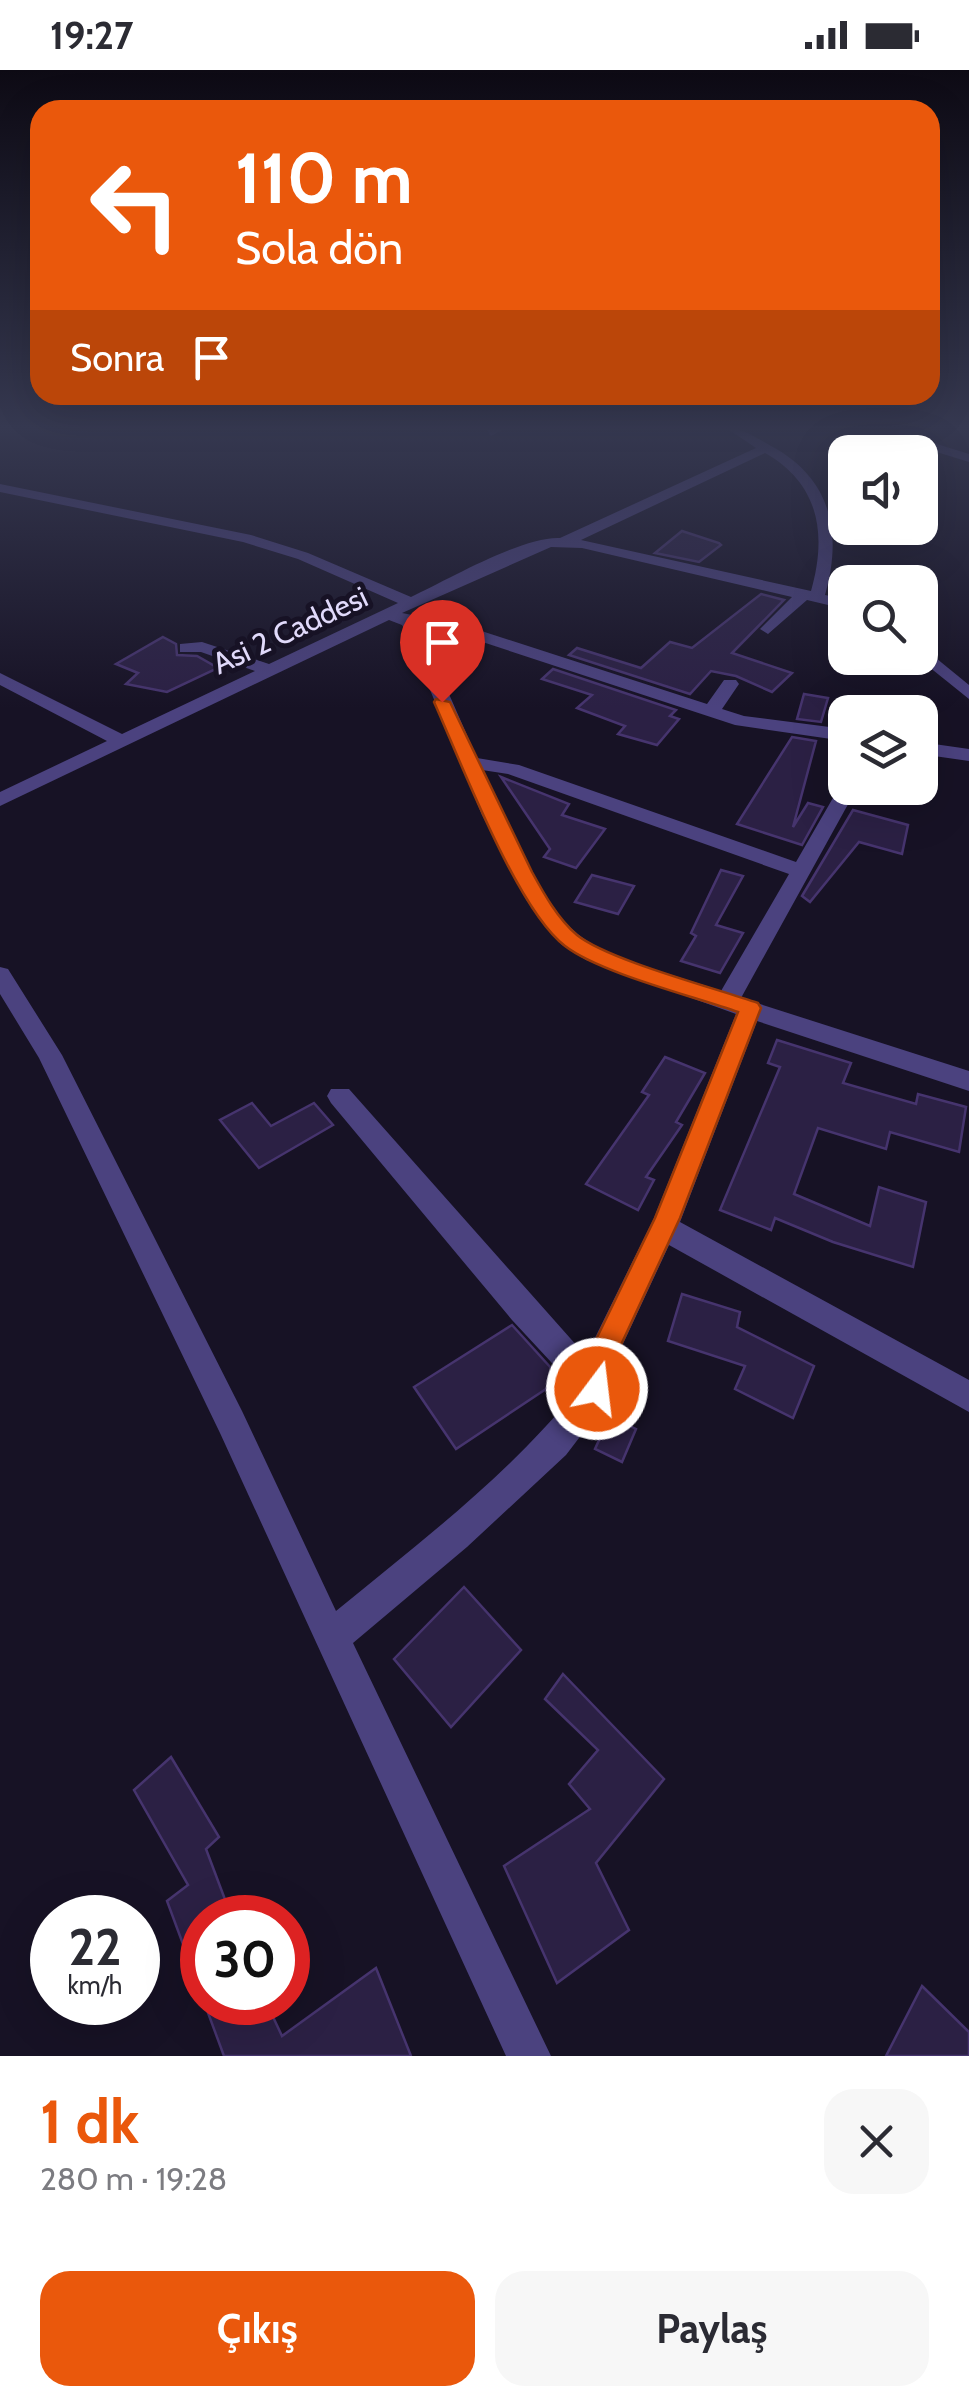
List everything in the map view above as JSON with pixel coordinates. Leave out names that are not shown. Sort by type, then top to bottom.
[{"type":"street","points":[[166,522],[246,538],[302,556],[404,613],[458,628],[675,708],[828,732]]},
{"type":"street","points":[[564,542],[608,522]]},
{"type":"street","points":[[768,629],[810,596],[829,551],[826,522]]},
{"type":"street","name":"Asi 2 Caddesi","points":[[0,800],[268,670],[404,613],[538,544],[564,542],[828,600]]},
{"type":"street","points":[[404,613],[468,762],[538,901],[570,940],[594,954],[969,1081]]},
{"type":"street","points":[[186,648],[202,647],[268,670]]},
{"type":"street","points":[[938,666],[969,694]]},
{"type":"street","points":[[0,678],[119,740]]},
{"type":"street","points":[[711,712],[730,684]]},
{"type":"street","points":[[938,751],[969,756]]},
{"type":"street","points":[[468,762],[512,769],[802,871]]},
{"type":"street","points":[[330,1639],[455,1535],[554,1444],[597,1389],[600,1360],[663,1227],[739,1005],[802,871],[839,805]]},
{"type":"street","points":[[3,986],[50,1056],[232,1422],[330,1639],[529,2056]]},
{"type":"street","points":[[340,1096],[597,1389]]},
{"type":"street","points":[[663,1227],[969,1397]]},
{"type":"building","points":[[682,531],[721,545],[699,562],[655,553]]},
{"type":"building","points":[[761,594],[784,600],[732,653],[792,673],[772,692],[736,676],[711,671],[690,694],[569,655],[577,648],[641,668],[670,642],[692,648]]},
{"type":"building","points":[[163,637],[176,644],[177,655],[197,656],[218,668],[167,692],[126,684],[138,673],[116,664]]},
{"type":"building","points":[[553,669],[676,710],[670,716],[679,719],[657,745],[618,734],[625,726],[577,708],[592,695],[542,679]]},
{"type":"building","points":[[804,694],[828,698],[821,722],[797,719]]},
{"type":"building","points":[[792,737],[816,741],[793,827],[808,803],[823,807],[802,845],[737,824]]},
{"type":"building","points":[[501,777],[569,804],[562,815],[605,829],[576,868],[544,857],[550,849]]},
{"type":"building","points":[[853,810],[908,825],[902,854],[859,842],[810,902],[802,896]]},
{"type":"building","points":[[721,870],[743,876],[716,925],[743,933],[720,973],[681,961],[696,936],[691,933]]},
{"type":"building","points":[[592,875],[634,886],[618,914],[575,902]]},
{"type":"building","points":[[777,1040],[851,1063],[843,1083],[916,1104],[918,1094],[966,1107],[959,1152],[890,1132],[886,1149],[818,1128],[794,1194],[870,1226],[879,1187],[926,1202],[913,1267],[833,1242],[775,1218],[771,1230],[720,1210],[780,1067],[768,1063]]},
{"type":"building","points":[[665,1057],[705,1073],[676,1122],[682,1125],[646,1177],[654,1180],[638,1210],[586,1184],[649,1095],[642,1092]]},
{"type":"building","points":[[252,1103],[271,1126],[314,1103],[333,1125],[259,1168],[220,1120]]},
{"type":"building","points":[[682,1294],[740,1312],[737,1327],[814,1366],[793,1418],[735,1389],[745,1366],[668,1341]]},
{"type":"building","points":[[512,1325],[561,1379],[456,1449],[414,1387]]},
{"type":"building","points":[[610,1416],[636,1429],[622,1462],[595,1449]]},
{"type":"building","points":[[464,1587],[521,1650],[451,1727],[394,1659]]},
{"type":"building","points":[[563,1674],[664,1779],[596,1863],[629,1930],[557,1983],[504,1866],[590,1809],[569,1784],[598,1750],[545,1699]]},
{"type":"building","points":[[171,1757],[219,1837],[206,1849],[223,1895],[180,1895],[180,1936],[167,1901],[188,1885],[134,1790]]},
{"type":"building","points":[[376,1968],[411,2056],[224,2056],[213,2025],[277,2025],[282,2036],[297,2025],[310,2025],[310,2016]]},
{"type":"building","points":[[922,1986],[969,2032],[969,2056],[886,2056]]},
{"type":"route","points":[[442,702],[522,872],[538,901],[570,940],[594,954],[750,1008],[668,1218],[600,1360],[597,1389]]}]
